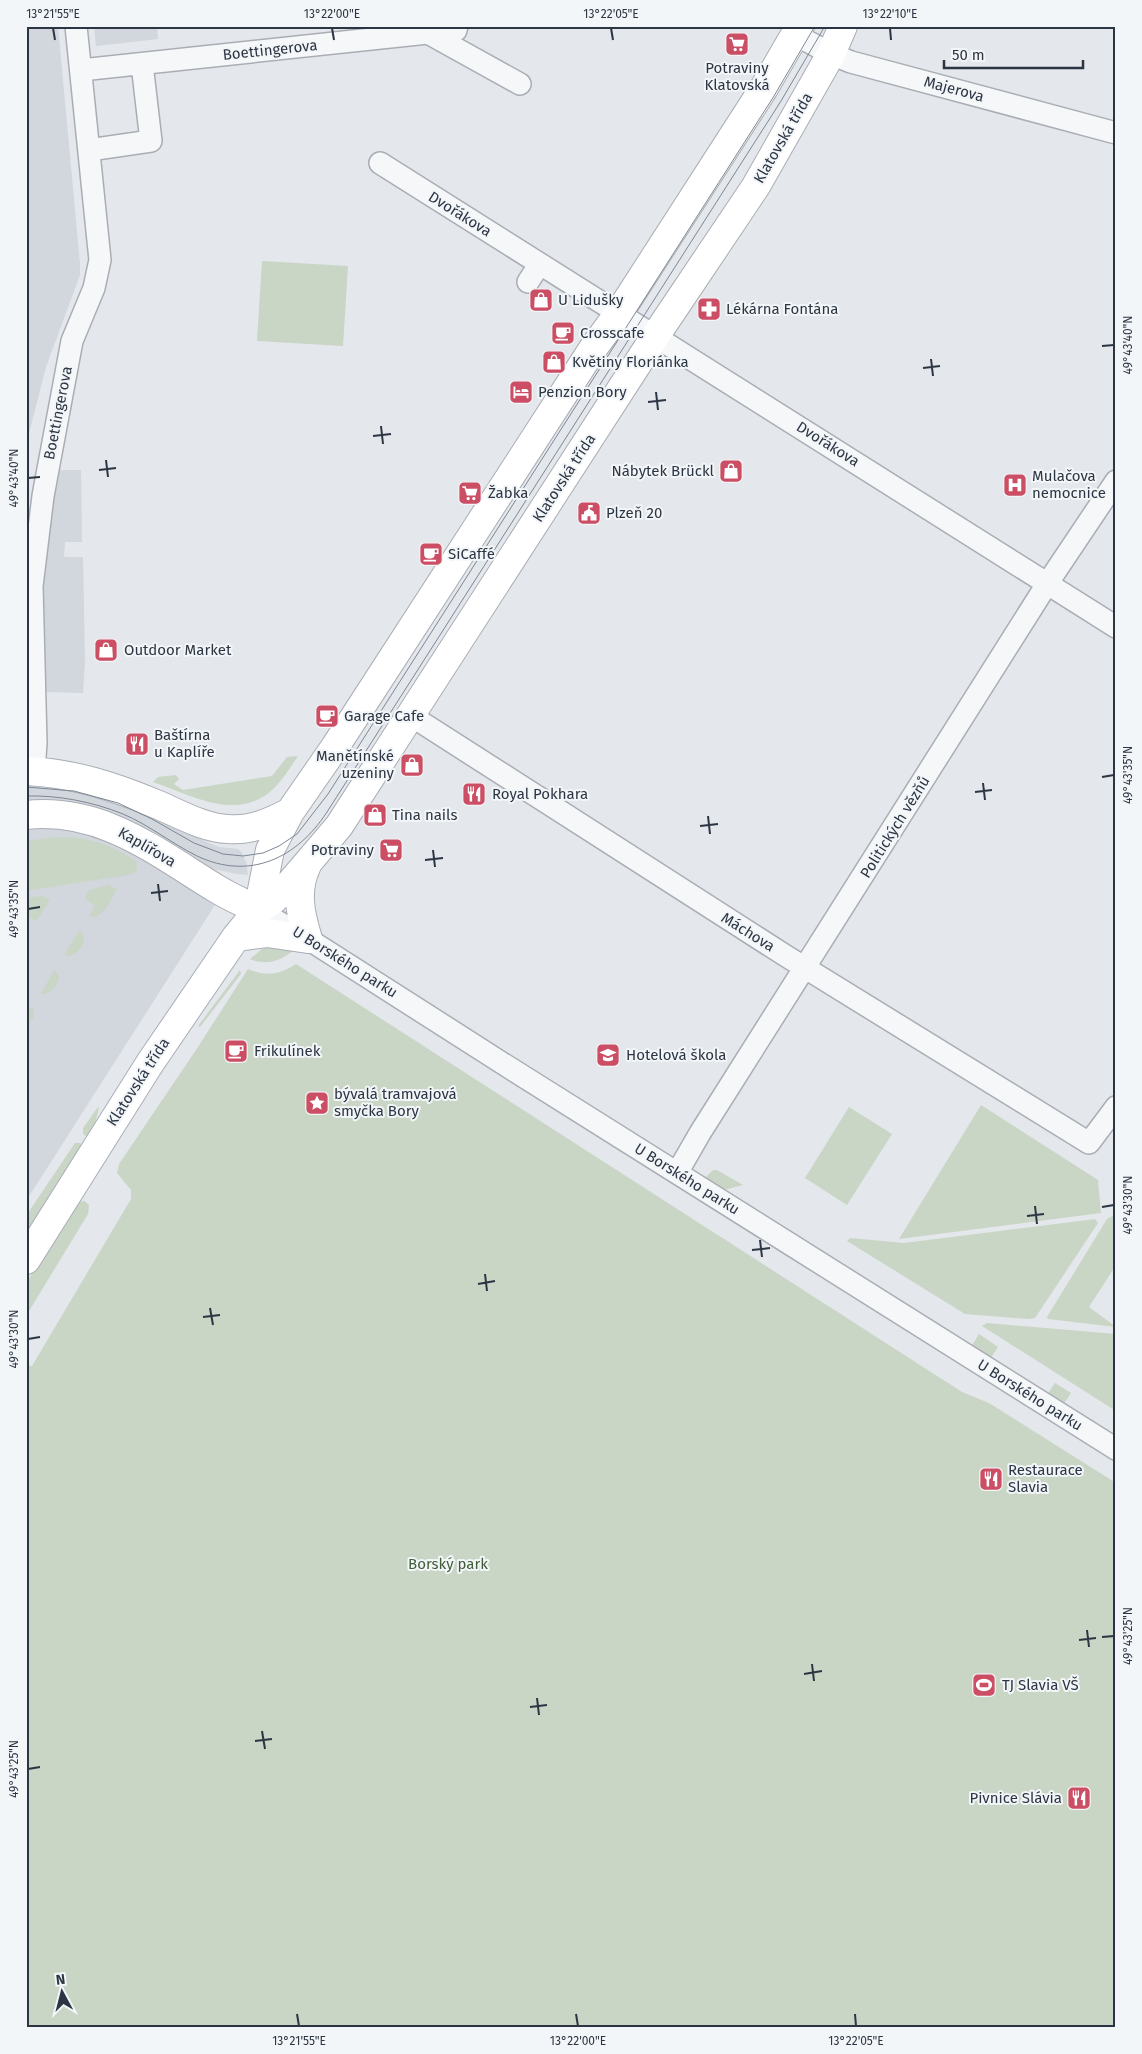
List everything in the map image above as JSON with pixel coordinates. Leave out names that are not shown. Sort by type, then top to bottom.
[{"type":"main road","name":"Klatovská třída","points":[[26,1260],[150,1063],[236,937],[258,910],[287,887],[339,826],[656,336],[756,186],[831,54],[843,26]]},
{"type":"main road","name":"Klatovská třída","points":[[258,910],[270,850],[290,812],[350,723],[594,347],[620,313],[764,88],[798,31]]},
{"type":"main road","points":[[30,771],[79,777],[109,785],[198,822],[228,830],[260,826],[290,812]]},
{"type":"main road","name":"Kaplířova","points":[[26,815],[60,814],[80,817],[118,829],[154,849],[219,891],[258,910]]},
{"type":"main road","points":[[228,830],[241,840],[254,865],[258,910]]},
{"type":"main road","points":[[219,891],[228,905],[234,921],[236,937],[267,933],[308,939],[300,908],[299,891],[302,874],[310,859]]},
{"type":"street","name":"Boettingerova","points":[[30,771],[36,743],[32,586],[35,496],[72,341],[94,288],[100,260],[76,26]]},
{"type":"street","name":"Boettingerova","points":[[81,70],[456,30],[456,26]]},
{"type":"street","name":"Majerova","points":[[798,31],[831,54],[851,62],[1116,132]]},
{"type":"street","points":[[428,33],[520,84]]},
{"type":"street","points":[[89,150],[151,141],[142,64]]},
{"type":"street","name":"Dvořákova","points":[[380,163],[539,265],[620,313],[1116,626]]},
{"type":"street","points":[[528,282],[539,265]]},
{"type":"street","name":"Politických vězňů","points":[[677,1173],[700,1133],[1048,584],[1116,481]]},
{"type":"street","name":"Máchova","points":[[410,715],[806,968],[1089,1143],[1116,1107]]},
{"type":"street","name":"U Borského parku","points":[[258,910],[308,939],[1116,1449]]},
{"type":"shaded area","points":[[26,26],[58,26],[80,275],[46,367],[26,445]]},
{"type":"shaded area","points":[[94,26],[157,26],[158,39],[96,46]]},
{"type":"shaded area","points":[[56,470],[81,470],[82,542],[65,542],[64,557],[83,557],[85,661],[83,693],[46,692],[42,675],[42,553]]},
{"type":"shaded area","points":[[26,780],[85,787],[209,843],[219,847],[238,849],[246,862],[248,875],[209,868],[26,802]]},
{"type":"shaded area","points":[[26,821],[58,821],[147,855],[215,905],[26,1201]]},
{"type":"green space","points":[[262,261],[348,266],[343,346],[257,341]]},
{"type":"green space","points":[[298,756],[272,790],[258,799],[244,804],[214,803],[153,782],[158,777],[176,775],[179,779],[174,784],[183,790],[272,776],[287,757]]},
{"type":"green space","points":[[56,837],[78,838],[108,846],[136,861],[137,870],[133,874],[26,891],[26,841]]},
{"type":"green space","points":[[108,885],[117,889],[109,903],[98,915],[94,917],[89,916],[95,906],[85,898],[89,890]]},
{"type":"green space","points":[[42,896],[50,900],[36,921],[26,914],[26,898]]},
{"type":"green space","points":[[79,931],[84,935],[81,947],[72,955],[64,955]]},
{"type":"green space","points":[[269,947],[294,950],[279,960],[262,962],[250,959],[262,949]]},
{"type":"green space","name":"Borský park","points":[[296,964],[962,1392],[989,1403],[1116,1483],[1116,2028],[26,2028],[26,1365],[32,1366],[131,1199],[131,1190],[117,1173],[119,1164],[248,969],[255,972],[272,974],[284,971]]},
{"type":"green space","points":[[54,970],[59,976],[57,983],[51,991],[41,994]]},
{"type":"green space","points":[[240,970],[241,974],[200,1027],[198,1026]]},
{"type":"green space","points":[[31,1007],[34,1010],[34,1017],[26,1027],[26,1014]]},
{"type":"green space","points":[[981,1105],[1098,1180],[1101,1213],[899,1239]]},
{"type":"green space","points":[[98,1107],[91,1139],[83,1134],[83,1128]]},
{"type":"green space","points":[[849,1107],[892,1134],[847,1205],[805,1178]]},
{"type":"green space","points":[[75,1143],[80,1143],[85,1147],[26,1240],[26,1216]]},
{"type":"green space","points":[[713,1170],[717,1170],[743,1185],[724,1190],[705,1178]]},
{"type":"green space","points":[[84,1201],[89,1205],[88,1214],[26,1316],[26,1283],[78,1202]]},
{"type":"green space","points":[[1116,1214],[1116,1265],[1089,1307],[1116,1327],[1048,1319],[1047,1317],[1107,1219]]},
{"type":"green space","points":[[1095,1219],[1098,1223],[1035,1318],[1029,1319],[965,1314],[847,1241],[850,1238],[904,1243]]},
{"type":"green space","points":[[987,1323],[1116,1334],[1116,1411],[982,1326]]},
{"type":"green space","points":[[979,1334],[998,1347],[990,1359],[971,1347]]},
{"type":"green space","points":[[1055,1383],[1071,1393],[1063,1405],[1047,1395]]},
{"type":"tram line","points":[[26,787],[74,791],[118,803],[152,819],[194,843],[223,854],[243,856],[263,853],[279,846],[297,834],[328,794],[774,96],[815,26]]},
{"type":"tram line","points":[[26,796],[63,798],[112,810],[142,823],[197,856],[217,863],[235,866],[254,865],[271,861],[287,853],[301,842],[327,812],[781,101],[825,26]]},
{"type":"place","name":"Potraviny Klatovská","points":[[737,44]]},
{"type":"place","name":"U Lidušky","points":[[541,300]]},
{"type":"place","name":"Lékárna Fontána","points":[[709,309]]},
{"type":"place","name":"Crosscafe","points":[[563,333]]},
{"type":"place","name":"Květiny Floriánka","points":[[554,362]]},
{"type":"place","name":"Penzion Bory","points":[[521,392]]},
{"type":"place","name":"Nábytek Brückl","points":[[731,471]]},
{"type":"place","name":"Mulačova nemocnice","points":[[1015,485]]},
{"type":"place","name":"Žabka","points":[[470,493]]},
{"type":"place","name":"Plzeň 20","points":[[589,513]]},
{"type":"place","name":"SiCaffé","points":[[431,554]]},
{"type":"place","name":"Outdoor Market","points":[[106,650]]},
{"type":"place","name":"Garage Cafe","points":[[327,716]]},
{"type":"place","name":"Baštírna u Kaplíře","points":[[137,744]]},
{"type":"place","name":"Manětínské uzeniny","points":[[412,765]]},
{"type":"place","name":"Royal Pokhara","points":[[474,794]]},
{"type":"place","name":"Tina nails","points":[[375,815]]},
{"type":"place","name":"Potraviny","points":[[391,850]]},
{"type":"place","name":"Frikulínek","points":[[236,1051]]},
{"type":"place","name":"Hotelová škola","points":[[608,1055]]},
{"type":"place","name":"bývalá tramvajová smyčka Bory","points":[[317,1103]]},
{"type":"place","name":"Restaurace Slavia","points":[[991,1479]]},
{"type":"place","name":"TJ Slavia VŠ","points":[[984,1685]]},
{"type":"place","name":"Pivnice Slávia","points":[[1079,1798]]}]
